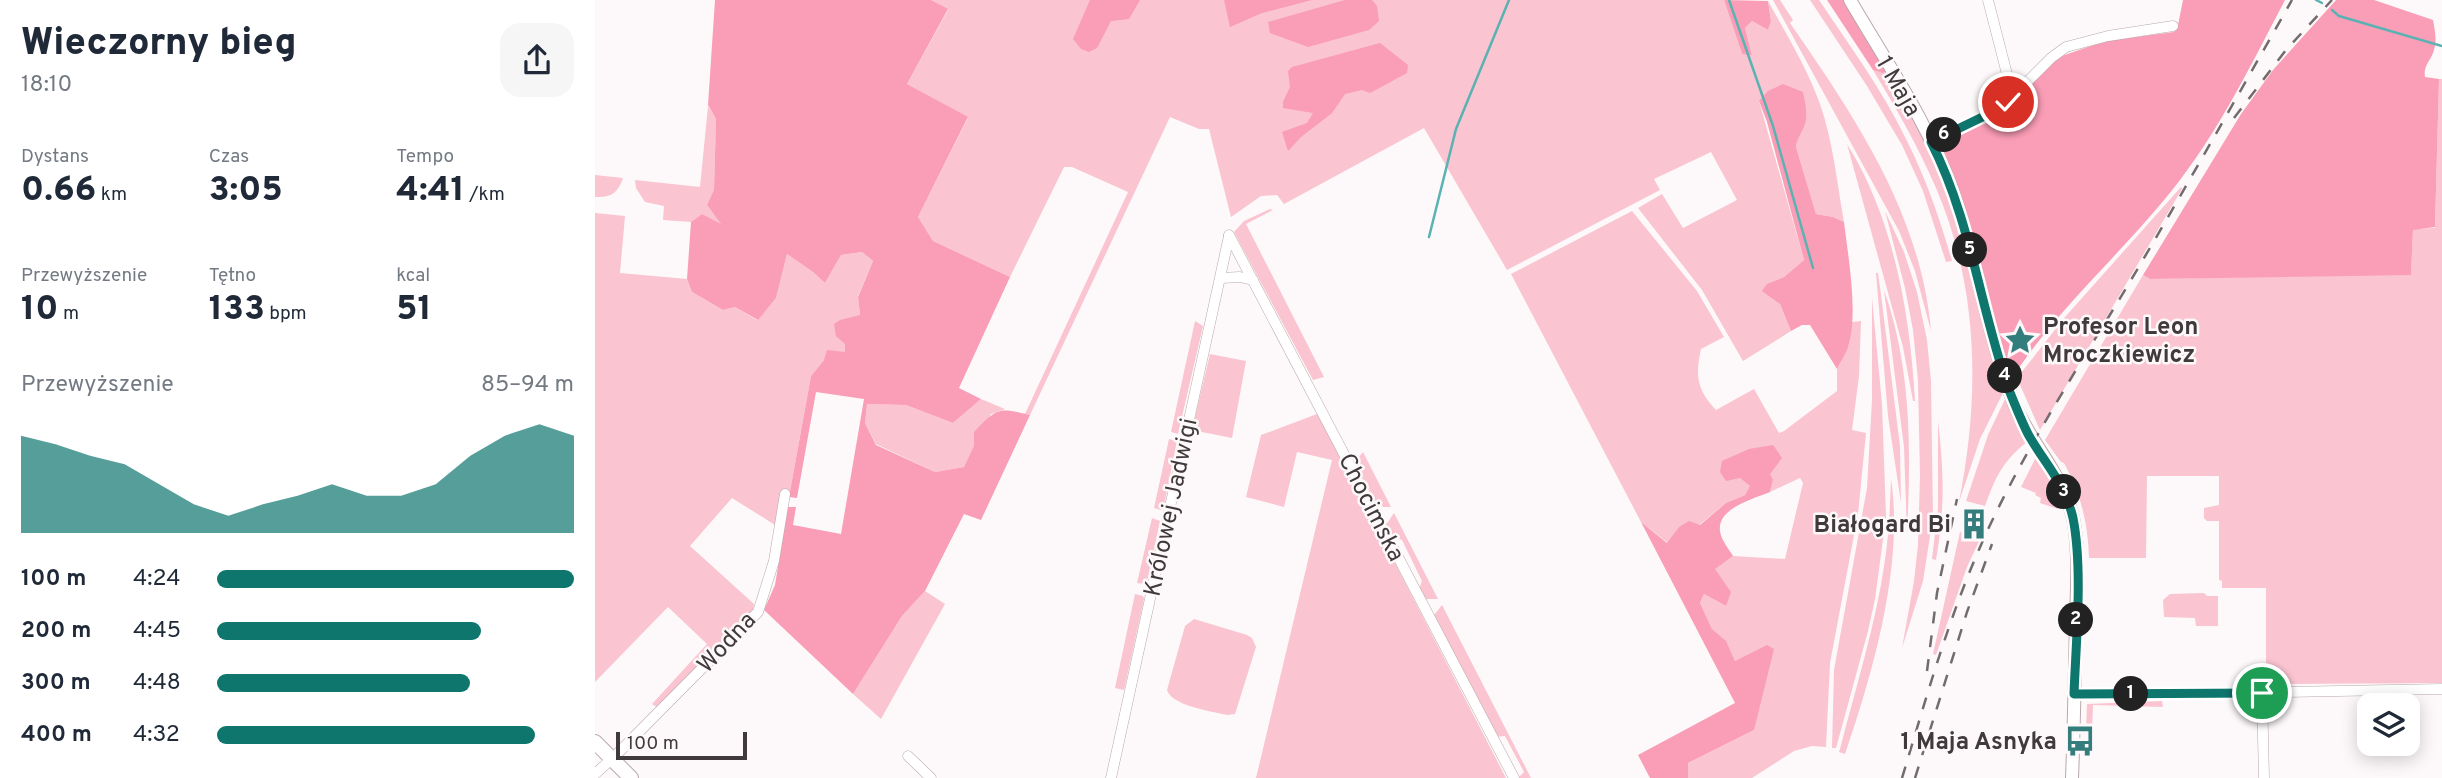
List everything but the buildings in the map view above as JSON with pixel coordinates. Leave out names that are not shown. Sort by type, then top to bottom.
[{"type":"main road","points":[[595,742],[631,778]]},
{"type":"street","name":"1 Maja","points":[[1850,0],[1947,174],[2010,391],[2029,435],[2055,472],[2070,508],[2076,563],[2072,778]]},
{"type":"street","points":[[1988,0],[2008,78],[2008,102]]},
{"type":"street","points":[[1931,142],[2003,107],[2051,58],[2066,47],[2108,36],[2173,26]]},
{"type":"street","name":"Królowej Jadwigi","points":[[1111,778],[1229,235]]},
{"type":"street","name":"Chocimska","points":[[1229,235],[1514,778]]},
{"type":"street","points":[[1220,278],[1240,277],[1252,280]]},
{"type":"street","name":"Wodna","points":[[595,774],[758,612],[774,561],[786,494]]},
{"type":"street","points":[[2074,694],[2442,689]]},
{"type":"street","points":[[2262,693],[2264,778]]},
{"type":"street","points":[[908,756],[932,778]]},
{"type":"shaded area","points":[[715,0],[931,0],[948,9],[907,84],[968,117],[918,217],[933,241],[1010,277],[959,388],[981,399],[953,423],[906,405],[867,404],[865,423],[876,445],[935,472],[964,467],[974,446],[974,432],[993,414],[1011,411],[1030,415],[981,520],[964,514],[925,591],[902,616],[853,694],[764,610],[775,585],[788,507],[796,507],[793,525],[841,534],[864,399],[816,392],[797,498],[789,497],[811,376],[824,360],[827,350],[845,352],[845,344],[836,336],[834,324],[860,315],[858,297],[873,261],[862,252],[841,255],[825,283],[787,254],[776,298],[758,320],[735,307],[723,310],[692,292],[687,279],[691,222],[702,214],[721,224],[707,205],[714,190],[716,119],[708,105]]},
{"type":"shaded area","points":[[931,0],[1724,0],[1742,54],[1752,54],[1745,28],[1752,21],[1768,30],[1771,20],[1768,1],[1803,65],[1820,104],[1831,147],[1844,222],[1816,214],[1796,147],[1797,136],[1805,124],[1759,101],[1804,260],[1784,277],[1768,284],[1791,331],[1743,361],[1702,290],[1638,208],[1662,194],[1683,228],[1737,200],[1711,152],[1654,179],[1660,190],[1507,270],[1424,128],[1284,204],[1277,195],[1261,196],[1231,217],[1209,129],[1199,129],[1170,117],[1030,415],[1025,414],[1128,192],[1072,167],[1064,167],[1010,277],[933,241],[918,217],[968,118],[907,84],[948,10]]},
{"type":"shaded area","points":[[1090,0],[1140,0],[1129,19],[1111,21],[1097,48],[1089,52],[1081,49],[1073,39]]},
{"type":"shaded area","points":[[1224,0],[1312,0],[1262,13],[1230,27]]},
{"type":"shaded area","points":[[1345,0],[1372,0],[1377,6],[1379,21],[1369,30],[1308,47],[1270,33],[1268,22]]},
{"type":"shaded area","points":[[1724,0],[1768,1],[1771,21],[1768,30],[1752,21],[1745,28],[1752,55],[1742,54]]},
{"type":"shaded area","points":[[1773,0],[1780,0],[1793,20],[1790,23],[1838,94],[1881,168],[1914,247],[1925,288],[1931,331],[1915,271],[1899,231]]},
{"type":"shaded area","points":[[1810,0],[1819,0],[1898,122],[1926,185],[1952,261],[1946,262],[1923,191],[1902,145]]},
{"type":"shaded area","points":[[1827,0],[1846,0],[1886,71],[1883,73],[1873,70]]},
{"type":"shaded area","points":[[2183,0],[2285,0],[2210,137],[2180,180],[2053,324],[2014,375],[2005,359],[1965,209],[1942,146],[1950,138],[2006,109],[2059,57],[2105,41],[2174,32]]},
{"type":"shaded area","points":[[2336,0],[2374,0],[2433,20],[2435,46],[2426,66],[2425,77],[2439,79],[2435,227],[2413,230],[2411,275],[2150,279],[2143,275],[2241,114],[2273,70]]},
{"type":"shaded area","points":[[1380,43],[1408,65],[1407,73],[1370,93],[1362,90],[1345,94],[1332,113],[1288,151],[1282,132],[1307,123],[1313,113],[1283,108],[1290,87],[1288,71],[1292,67]]},
{"type":"shaded area","points":[[1873,70],[1886,71],[1927,143],[1955,212],[2005,389],[1980,439],[1959,502],[1966,462],[1972,383],[1968,304],[1961,264],[1929,172]]},
{"type":"shaded area","points":[[2439,79],[2442,79],[2442,683],[2266,684],[2266,588],[2222,588],[2222,581],[2219,580],[2219,521],[2207,521],[2204,518],[2204,508],[2219,505],[2219,476],[2147,476],[2146,558],[2089,558],[2085,521],[2075,486],[2064,463],[2045,440],[2143,275],[2150,279],[2411,274],[2413,229],[2435,228]]},
{"type":"shaded area","points":[[1783,84],[1803,92],[1806,120],[1796,147],[1816,214],[1844,222],[1853,315],[1849,344],[1837,369],[1810,325],[1802,325],[1791,331],[1780,304],[1762,291],[1767,284],[1784,277],[1804,260],[1759,101],[1768,91]]},
{"type":"shaded area","points":[[708,106],[716,119],[714,191],[707,205],[723,226],[702,214],[691,222],[663,220],[664,206],[645,202],[636,188],[635,180],[700,187]]},
{"type":"shaded area","points":[[1847,144],[1877,204],[1897,268],[1909,335],[1915,401],[1903,347]]},
{"type":"shaded area","points":[[595,175],[623,178],[613,194],[595,197]]},
{"type":"shaded area","points":[[2181,187],[2040,430],[2017,378],[2065,317]]},
{"type":"shaded area","points":[[1273,210],[1246,224],[1324,377],[1313,380],[1234,232],[1244,221]]},
{"type":"shaded area","points":[[1632,211],[1697,291],[1724,337],[1701,349],[1698,367],[1701,389],[1716,410],[1754,389],[1779,433],[1784,431],[1837,391],[1837,369],[1849,345],[1852,322],[1861,321],[1859,376],[1852,430],[1866,433],[1858,514],[1830,663],[1826,747],[1812,746],[1794,751],[1752,778],[1688,778],[1688,763],[1754,730],[1767,646],[1735,661],[1726,642],[1712,629],[1700,603],[1704,594],[1726,606],[1730,591],[1714,569],[1733,556],[1785,559],[1803,483],[1800,478],[1770,492],[1773,480],[1740,478],[1751,486],[1745,495],[1726,503],[1699,525],[1679,527],[1668,543],[1641,522],[1511,274]]},
{"type":"shaded area","points":[[1885,211],[1904,252],[1917,292],[1927,340],[1931,381],[1933,517],[1923,581],[1902,648],[1918,545],[1918,380],[1905,288]]},
{"type":"shaded area","points":[[595,213],[625,216],[620,273],[687,279],[692,292],[723,310],[735,307],[757,320],[776,298],[787,254],[825,283],[841,255],[862,252],[873,261],[858,296],[860,316],[853,318],[845,352],[824,360],[811,376],[789,497],[780,496],[775,525],[732,498],[690,546],[754,604],[753,610],[658,708],[652,704],[707,644],[668,607],[595,682]]},
{"type":"shaded area","points":[[1876,273],[1900,446],[1901,503],[1888,416]]},
{"type":"shaded area","points":[[1884,290],[1905,380],[1909,441],[1907,534],[1904,447]]},
{"type":"shaded area","points":[[1872,298],[1882,404],[1886,517],[1868,631],[1836,748],[1832,748],[1834,670],[1867,488],[1872,400]]},
{"type":"shaded area","points":[[1195,321],[1203,326],[1178,434],[1171,432]]},
{"type":"shaded area","points":[[1210,354],[1246,361],[1232,438],[1192,430]]},
{"type":"shaded area","points":[[2007,395],[2028,441],[2001,470],[1985,506],[1966,501],[1988,435]]},
{"type":"shaded area","points":[[981,399],[1005,409],[991,414],[964,467],[935,472],[876,444],[865,423],[867,404],[906,405],[953,423]]},
{"type":"shaded area","points":[[1317,414],[1506,778],[1256,778],[1332,460],[1297,452],[1284,507],[1246,497],[1261,435]]},
{"type":"shaded area","points":[[1938,421],[1943,490],[1936,560],[1932,559],[1938,508]]},
{"type":"shaded area","points":[[1169,439],[1177,441],[1161,510],[1154,508]]},
{"type":"shaded area","points":[[1773,445],[1782,458],[1770,474],[1773,480],[1770,492],[1730,510],[1721,523],[1722,538],[1733,556],[1715,569],[1731,592],[1726,606],[1704,594],[1700,603],[1712,629],[1726,641],[1735,661],[1767,645],[1774,649],[1754,730],[1688,763],[1688,778],[1650,778],[1638,755],[1735,703],[1641,522],[1667,543],[1679,527],[1689,521],[1700,525],[1726,503],[1745,495],[1750,486],[1740,478],[1726,481],[1720,472],[1722,461],[1749,449]]},
{"type":"shaded area","points":[[1363,452],[1391,507],[1377,504],[1355,462]]},
{"type":"shaded area","points":[[2037,455],[2054,480],[2048,485],[2058,509],[2040,503],[2041,498],[2035,495],[2036,493],[2021,487]]},
{"type":"shaded area","points":[[1891,479],[1894,512],[1890,582],[1866,689],[1845,754],[1839,752],[1881,584]]},
{"type":"shaded area","points":[[1394,513],[1438,599],[1426,599],[1419,589],[1422,581],[1402,540],[1391,536],[1386,525]]},
{"type":"shaded area","points":[[1152,518],[1160,521],[1147,582],[1137,583]]},
{"type":"shaded area","points":[[1960,532],[1981,537],[1967,567],[1936,655],[1933,654]]},
{"type":"shaded area","points":[[925,591],[945,604],[881,719],[853,694],[902,616]]},
{"type":"shaded area","points":[[2204,593],[2207,596],[2218,596],[2218,626],[2196,626],[2195,618],[2164,617],[2163,600],[2170,594]]},
{"type":"shaded area","points":[[1135,594],[1143,596],[1144,599],[1124,690],[1115,688]]},
{"type":"shaded area","points":[[1442,605],[1531,778],[1518,778],[1524,772],[1505,736],[1496,737],[1434,615]]},
{"type":"shaded area","points":[[1194,619],[1247,635],[1252,638],[1256,647],[1235,714],[1227,715],[1184,704],[1170,696],[1167,690],[1185,626]]},
{"type":"shaded area","points":[[2162,701],[2163,707],[2093,705],[2091,757],[2085,757],[2087,704]]},
{"type":"waterway","points":[[1429,237],[1456,129],[1509,0]]},
{"type":"waterway","points":[[1729,0],[1773,126],[1813,268]]},
{"type":"waterway","points":[[2316,0],[2322,3]]},
{"type":"waterway","points":[[2332,10],[2339,16],[2442,46]]},
{"type":"railway","points":[[1902,778],[1964,585],[2006,492],[2292,0]]},
{"type":"railway","points":[[2234,118],[2286,50],[2332,0]]},
{"type":"railway","points":[[1927,671],[1937,593],[1957,499]]},
{"type":"railway","points":[[1915,778],[1967,612],[1992,544]]},
{"type":"place","name":"Profesor Leon Mroczkiewicz","points":[[2020,340]]},
{"type":"place","name":"Białogard Bi","points":[[1974,524]]},
{"type":"place","name":"1 Maja Asnyka","points":[[2080,741]]},
{"type":"route","points":[[2008,102],[2003,107],[1931,142],[1947,174],[1959,210],[2002,366],[2019,416],[2055,472],[2070,508],[2074,527],[2077,593],[2074,694],[2262,693]]}]
